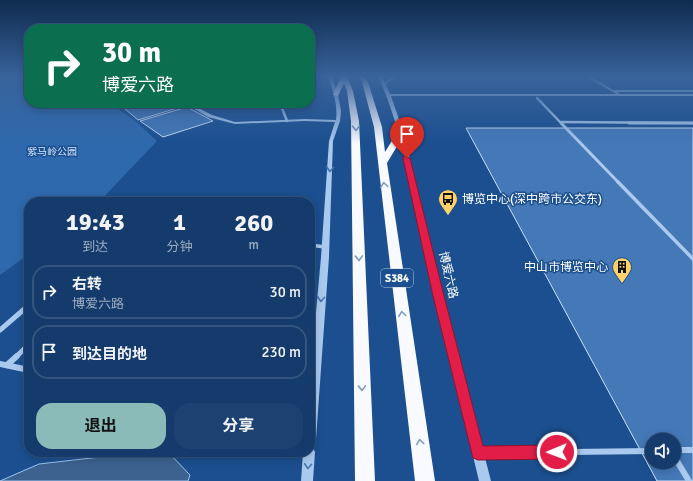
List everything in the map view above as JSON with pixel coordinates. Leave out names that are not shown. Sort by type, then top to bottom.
[{"type":"highway","points":[[351,98],[355,121],[365,481]]},
{"type":"highway","name":"S384","points":[[369,98],[378,127],[425,481]]},
{"type":"highway","points":[[382,164],[401,133]]},
{"type":"street","points":[[315,375],[325,247],[331,140],[338,121],[339,111],[337,98]]},
{"type":"street","name":"博爱六路","points":[[391,98],[485,481]]},
{"type":"street","points":[[537,98],[693,259]]},
{"type":"street","points":[[195,108],[210,116],[236,123],[305,120],[338,121]]},
{"type":"street","points":[[282,108],[287,121]]},
{"type":"street","points":[[561,122],[693,123]]},
{"type":"street","points":[[315,246],[325,247]]},
{"type":"street","points":[[0,330],[24,309]]},
{"type":"street","points":[[7,365],[24,349]]},
{"type":"street","points":[[0,364],[24,369]]},
{"type":"street","points":[[681,450],[693,450]]},
{"type":"street","points":[[478,453],[645,451]]},
{"type":"street","points":[[307,481],[309,457]]},
{"type":"street","points":[[681,468],[689,481]]},
{"type":"green space","name":"紫马岭公园","points":[[0,98],[24,98],[24,108],[116,108],[134,120],[157,141],[104,197],[24,197],[24,258],[0,275]]},
{"type":"shaded area","points":[[100,457],[173,457],[190,475],[188,481],[0,481],[39,464]]},
{"type":"building","points":[[124,108],[177,108],[138,120]]},
{"type":"building","points":[[184,108],[189,108],[213,121],[163,137],[140,121]]},
{"type":"building","name":"中山市博览中心","points":[[466,128],[693,128],[693,481],[657,481],[651,469],[681,469],[681,433],[645,433],[645,459]]},
{"type":"place","name":"博览中心(深中跨市公交东)","points":[[448,216]]},
{"type":"place","name":"中山市博览中心","points":[[622,284]]},
{"type":"route","points":[[407,158],[478,453],[557,452]]}]
